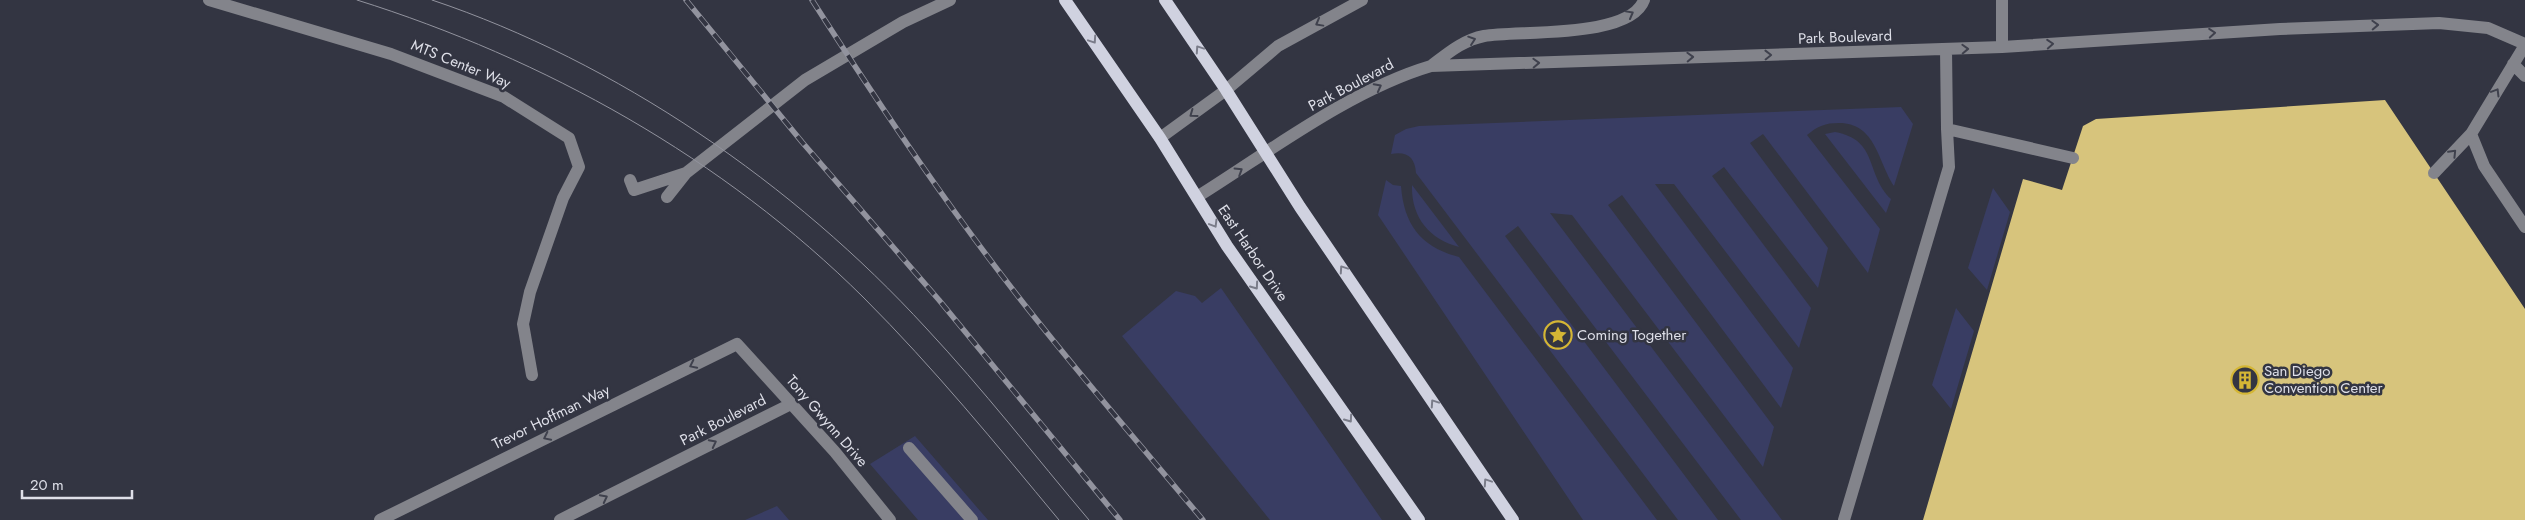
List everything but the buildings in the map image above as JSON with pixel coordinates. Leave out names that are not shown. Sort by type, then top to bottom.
[{"type":"main road","name":"East Harbor Drive","points":[[1066,0],[1160,138],[1227,246],[1420,520]]},
{"type":"main road","points":[[1165,0],[1226,90],[1300,207],[1512,520]]},
{"type":"street","name":"MTS Center Way","points":[[208,0],[391,54],[496,94],[569,138],[579,167],[563,198],[530,292],[523,324],[532,376]]},
{"type":"street","points":[[667,197],[686,173],[805,80],[903,22],[950,0]]},
{"type":"street","points":[[1160,138],[1226,90],[1278,46],[1362,0]]},
{"type":"street","points":[[1431,66],[1465,42],[1484,36],[1550,34],[1610,24],[1635,14],[1644,0]]},
{"type":"street","points":[[2002,0],[2002,47]]},
{"type":"street","name":"Park Boulevard","points":[[1197,197],[1327,115],[1400,76],[1431,66],[1946,50],[2280,29],[2440,23],[2488,28],[2525,44]]},
{"type":"street","points":[[2434,173],[2471,134],[2525,44]]},
{"type":"street","points":[[1844,520],[1950,167],[1947,129],[1946,50]]},
{"type":"street","points":[[2513,64],[2525,76]]},
{"type":"street","points":[[1947,129],[2073,158]]},
{"type":"street","points":[[2471,134],[2484,166],[2525,227]]},
{"type":"street","points":[[630,180],[634,190],[686,173]]},
{"type":"street","name":"Tony Gwynn Drive","points":[[737,344],[835,452],[890,520]]},
{"type":"street","name":"Trevor Hoffman Way","points":[[380,520],[737,344]]},
{"type":"street","name":"Park Boulevard","points":[[560,520],[791,404]]},
{"type":"street","points":[[909,448],[972,520]]},
{"type":"shaded area","points":[[1901,107],[1913,124],[1894,186],[1874,146],[1861,129],[1851,125],[1834,123],[1826,124],[1807,135],[1880,229],[1868,273],[1763,134],[1750,143],[1828,248],[1818,288],[1724,167],[1712,176],[1811,308],[1799,348],[1674,184],[1655,184],[1793,368],[1781,408],[1622,195],[1608,205],[1774,427],[1763,467],[1572,215],[1550,213],[1782,520],[1741,520],[1518,226],[1505,236],[1718,520],[1678,520],[1416,173],[1412,159],[1402,153],[1391,154],[1395,135],[1406,129],[1419,126]]},
{"type":"shaded area","points":[[1835,132],[1849,136],[1859,142],[1865,150],[1877,179],[1891,199],[1886,213],[1825,134]]},
{"type":"shaded area","points":[[1386,180],[1393,185],[1401,186],[1406,212],[1417,232],[1434,247],[1459,257],[1657,520],[1583,520],[1378,215]]},
{"type":"shaded area","points":[[1412,185],[1459,247],[1439,238],[1424,225],[1415,207]]},
{"type":"shaded area","points":[[1993,188],[2010,212],[1987,290],[1968,268]]},
{"type":"shaded area","points":[[1221,288],[1382,520],[1270,520],[1122,336],[1176,291],[1195,296],[1202,303]]},
{"type":"shaded area","points":[[1956,308],[1974,331],[1951,409],[1932,385]]},
{"type":"shaded area","points":[[915,436],[988,520],[918,520],[870,464]]},
{"type":"shaded area","points":[[777,506],[789,520],[745,520]]},
{"type":"tram line","points":[[357,0],[427,24],[496,52],[563,83],[628,119],[691,158],[752,201],[809,247],[890,325],[964,407],[1059,520]]},
{"type":"tram line","points":[[432,0],[501,26],[569,57],[635,93],[699,133],[760,177],[819,225],[874,275],[926,328],[1089,520]]},
{"type":"railway","points":[[686,0],[802,142],[939,300],[1120,520]]},
{"type":"railway","points":[[812,0],[892,122],[1006,281],[1098,395],[1203,520]]},
{"type":"place","name":"Coming Together","points":[[1558,335]]},
{"type":"place","name":"San Diego Convention Center","points":[[2245,380]]}]
